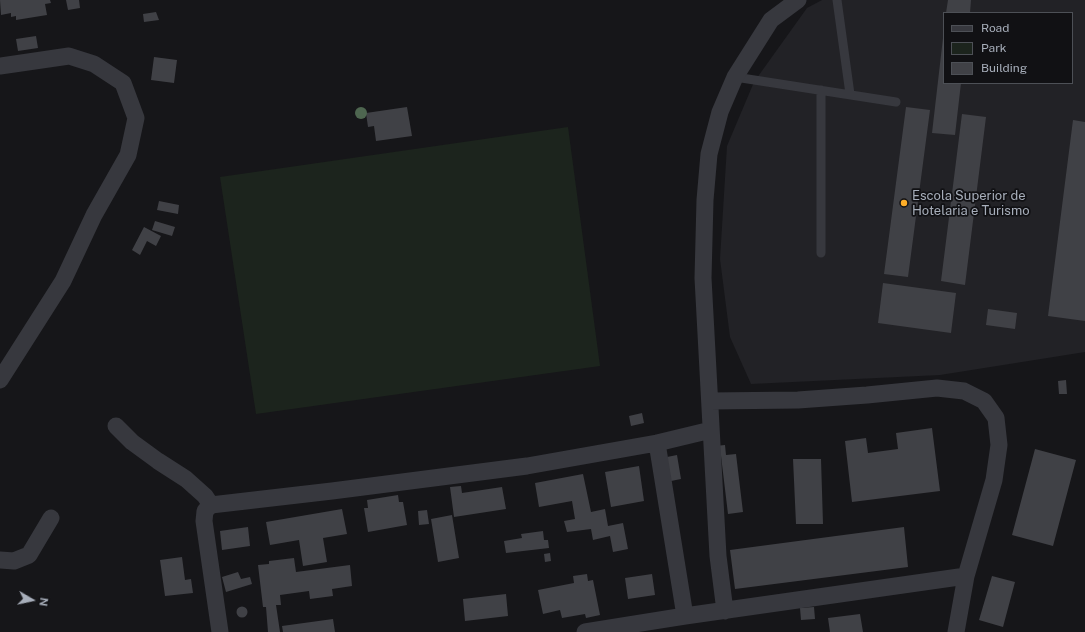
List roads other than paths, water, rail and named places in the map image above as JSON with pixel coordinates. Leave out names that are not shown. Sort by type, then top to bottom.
[{"type":"street","points":[[725,611],[718,556],[703,278],[705,200],[709,154],[720,112],[735,77],[771,20],[798,0]]},
{"type":"street","points":[[0,66],[69,56],[94,64],[123,83],[136,118],[128,155],[94,215],[63,281],[0,380]]},
{"type":"street","points":[[710,401],[867,396],[937,388],[964,392],[984,401],[996,418],[1000,445],[994,480],[966,576],[956,632]]},
{"type":"street","points":[[116,426],[132,442],[152,458],[186,479],[205,496],[211,505]]},
{"type":"street","points":[[220,632],[204,520],[204,511],[211,505],[332,492],[511,468],[657,443],[711,430]]},
{"type":"street","points":[[657,443],[684,616]]},
{"type":"street","points":[[0,560],[14,561],[28,555],[51,518]]},
{"type":"street","points":[[585,632],[684,616],[966,576]]},
{"type":"lane","points":[[837,0],[850,94]]},
{"type":"lane","points":[[735,77],[896,102]]},
{"type":"lane","points":[[821,90],[821,253]]},
{"type":"place","name":"Escola Superior de Hotelaria e Turismo","points":[[904,203]]}]
